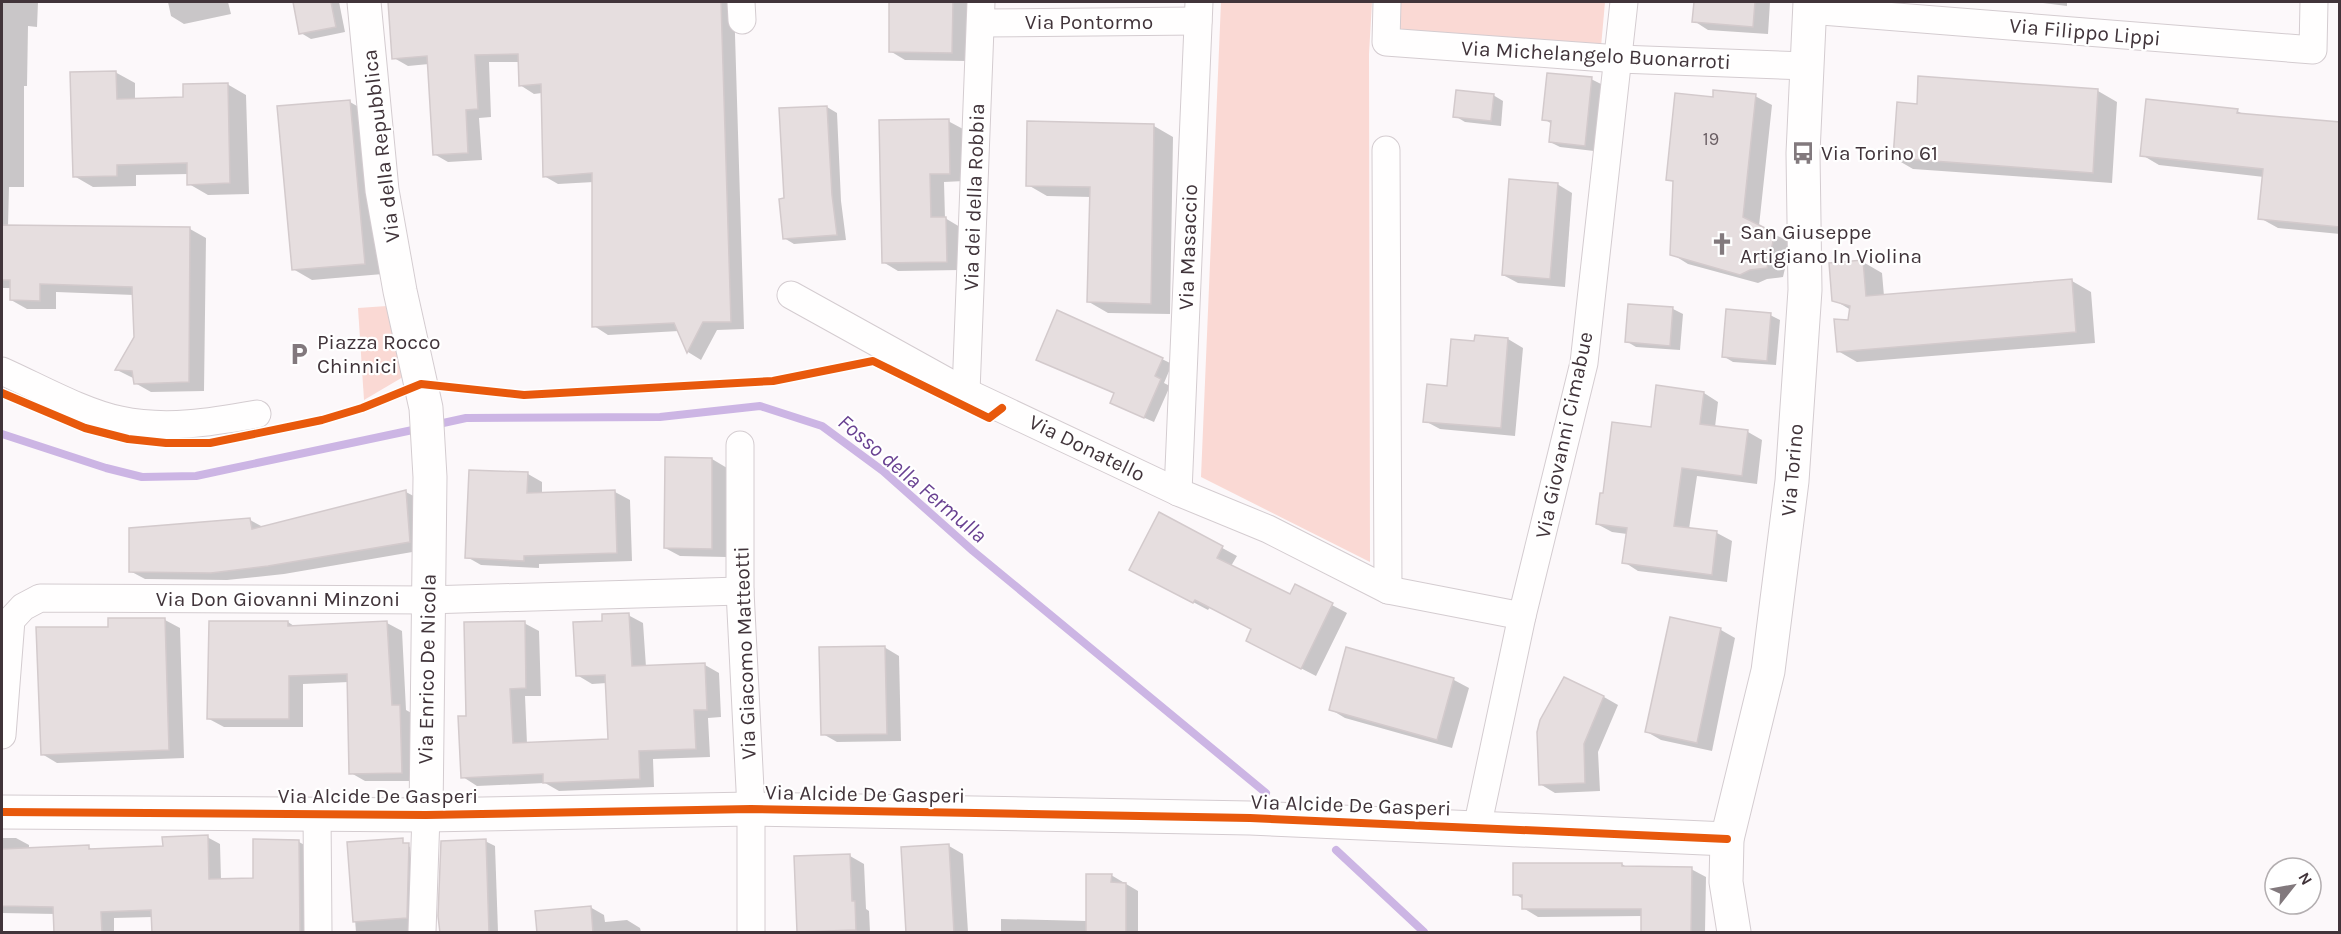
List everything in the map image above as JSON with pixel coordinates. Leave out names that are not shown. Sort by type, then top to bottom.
[{"type":"street","name":"Via della Repubblica","points":[[364,2],[382,190],[400,291],[426,408],[430,477]]},
{"type":"street","name":"Via Michelangelo Buonarroti","points":[[1387,2],[1386,42],[1619,59],[1807,66]]},
{"type":"street","name":"Via Giovanni Cimabue","points":[[1477,828],[1522,616],[1584,363],[1624,2]]},
{"type":"street","name":"Via Filippo Lippi","points":[[1810,6],[2313,50],[2314,2]]},
{"type":"street","name":"Via Torino","points":[[1734,933],[1726,882],[1727,839],[1768,671],[1792,481],[1805,290],[1803,153],[1810,6]]},
{"type":"street","name":"Via Pontormo","points":[[981,12],[1198,11]]},
{"type":"street","name":"Via Masaccio","points":[[1178,492],[1198,11]]},
{"type":"street","name":"Via dei della Robbia","points":[[966,392],[981,12]]},
{"type":"street","points":[[1386,150],[1388,590]]},
{"type":"street","name":"Via Donatello","points":[[791,295],[966,392],[1178,492],[1268,529],[1388,590],[1522,616]]},
{"type":"street","points":[[2,371],[119,420],[169,425],[202,423],[257,414]]},
{"type":"street","name":"Via Giacomo Matteotti","points":[[740,445],[740,591],[752,809],[751,933]]},
{"type":"street","name":"Via Enrico De Nicola","points":[[422,933],[426,815],[430,477]]},
{"type":"street","name":"Via Don Giovanni Minzoni","points":[[2,735],[10,620],[22,607],[40,598],[427,600],[740,591]]},
{"type":"street","name":"Via Alcide De Gasperi","points":[[2,812],[426,815],[752,809],[1250,818],[1727,839]]},
{"type":"street","points":[[317,814],[318,933]]},
{"type":"shaded area","points":[[1221,2],[1372,2],[1369,54],[1370,562],[1201,477]]},
{"type":"shaded area","points":[[1394,2],[1605,2],[1601,47],[1392,35]]},
{"type":"shaded area","points":[[387,306],[403,377],[364,400],[358,308]]},
{"type":"building","points":[[293,2],[331,2],[336,27],[299,34]]},
{"type":"building","points":[[388,2],[721,2],[731,322],[703,322],[687,353],[674,323],[592,327],[592,173],[543,177],[541,84],[519,86],[518,54],[475,55],[478,109],[466,110],[468,153],[433,155],[427,56],[392,59]]},
{"type":"building","points":[[889,2],[953,2],[952,53],[889,52]]},
{"type":"building","points":[[1694,2],[1755,2],[1753,27],[1692,22]]},
{"type":"building","points":[[116,71],[117,99],[183,97],[183,84],[228,83],[230,183],[187,185],[187,163],[117,165],[117,176],[73,177],[70,72]]},
{"type":"building","points":[[1547,73],[1592,77],[1585,146],[1549,142],[1551,121],[1542,120]]},
{"type":"building","points":[[1918,76],[2098,89],[2093,173],[1893,158],[1897,102],[1917,104]]},
{"type":"building","points":[[1456,90],[1494,94],[1491,121],[1453,117]]},
{"type":"building","points":[[1713,90],[1756,94],[1743,217],[1775,233],[1767,268],[1750,270],[1740,275],[1670,255],[1673,181],[1666,180],[1675,93],[1713,97]]},
{"type":"building","points":[[2146,99],[2238,109],[2237,113],[2340,122],[2340,227],[2258,219],[2263,169],[2140,156]]},
{"type":"building","points":[[350,100],[365,264],[292,270],[277,106]]},
{"type":"building","points":[[827,106],[832,195],[837,235],[783,239],[779,199],[784,198],[779,108]]},
{"type":"building","points":[[949,119],[950,174],[930,174],[931,217],[946,217],[947,262],[882,263],[879,120]]},
{"type":"building","points":[[1027,121],[1154,124],[1151,304],[1087,302],[1090,187],[1026,186]]},
{"type":"building","points":[[1509,179],[1558,183],[1550,279],[1502,275]]},
{"type":"building","points":[[2,225],[190,227],[189,382],[134,384],[132,371],[115,370],[134,337],[132,287],[40,284],[40,301],[10,300],[10,280],[2,280]]},
{"type":"building","points":[[1863,260],[1866,296],[2072,279],[2076,332],[1837,352],[1834,319],[1848,320],[1850,306],[1832,301],[1829,263]]},
{"type":"building","points":[[1628,304],[1673,307],[1670,346],[1625,342]]},
{"type":"building","points":[[1726,309],[1771,313],[1767,361],[1722,357]]},
{"type":"building","points":[[1057,310],[1163,358],[1155,376],[1161,379],[1144,418],[1110,403],[1114,393],[1036,360]]},
{"type":"building","points":[[1475,335],[1508,338],[1501,428],[1423,422],[1427,384],[1447,386],[1451,339],[1474,341]]},
{"type":"building","points":[[1656,385],[1704,392],[1700,424],[1748,430],[1742,476],[1682,468],[1674,526],[1717,531],[1712,575],[1622,563],[1627,528],[1596,524],[1600,493],[1603,493],[1612,422],[1651,427]]},
{"type":"building","points":[[665,457],[712,458],[712,549],[664,548]]},
{"type":"building","points":[[469,470],[528,472],[527,493],[615,490],[617,553],[524,556],[524,561],[465,558]]},
{"type":"building","points":[[406,490],[410,542],[268,566],[211,573],[129,572],[129,528],[250,518],[252,529]]},
{"type":"building","points":[[1159,512],[1223,546],[1217,558],[1290,594],[1295,584],[1333,603],[1301,669],[1246,641],[1251,629],[1195,600],[1193,603],[1129,570]]},
{"type":"building","points":[[629,613],[632,666],[705,663],[707,710],[694,710],[696,749],[639,751],[640,779],[543,783],[543,774],[461,778],[458,716],[466,716],[464,622],[525,621],[526,688],[510,689],[513,743],[608,739],[605,675],[576,676],[573,622],[602,621],[602,614]]},
{"type":"building","points":[[1670,617],[1721,628],[1697,743],[1645,732]]},
{"type":"building","points":[[108,618],[165,618],[169,750],[41,755],[36,627],[108,627]]},
{"type":"building","points":[[209,621],[288,621],[288,626],[387,621],[392,705],[400,705],[402,773],[349,774],[347,674],[289,676],[289,719],[207,719]]},
{"type":"building","points":[[885,646],[887,734],[821,735],[819,647]]},
{"type":"building","points":[[1346,647],[1454,678],[1437,740],[1329,710]]},
{"type":"building","points":[[1564,677],[1604,696],[1584,744],[1585,783],[1539,785],[1537,732],[1540,720]]},
{"type":"building","points":[[208,835],[209,879],[253,878],[253,839],[299,840],[300,933],[152,933],[151,910],[101,912],[102,933],[54,933],[53,907],[2,906],[2,849],[89,845],[89,849],[163,846],[162,837]]},
{"type":"building","points":[[403,838],[403,843],[409,843],[407,918],[353,922],[347,842]]},
{"type":"building","points":[[486,839],[489,933],[440,933],[438,916],[441,841]]},
{"type":"building","points":[[949,844],[954,933],[906,933],[901,847]]},
{"type":"building","points":[[850,854],[856,930],[797,932],[794,856]]},
{"type":"building","points":[[1513,863],[1622,863],[1622,866],[1692,867],[1691,933],[1641,933],[1641,909],[1522,909],[1522,895],[1513,895]]},
{"type":"building","points":[[1086,874],[1112,874],[1111,882],[1126,883],[1126,933],[1086,933]]},
{"type":"building","points":[[591,906],[593,933],[537,933],[535,911]]},
{"type":"waterway","name":"Fosso della Fermulla","points":[[434,425],[466,418],[660,417],[760,406],[822,426],[883,471],[973,551],[1266,793]]},
{"type":"waterway","name":"Fosso della Fermulla","points":[[2,434],[106,468],[142,477],[196,476],[422,428]]},
{"type":"waterway","name":"Fosso della Fermulla","points":[[1336,850],[1424,932]]},
{"type":"cycle path","points":[[2,393],[85,428],[128,439],[166,443],[210,443],[322,420],[362,408],[421,384],[524,395],[773,381],[873,361],[989,418],[1002,408]]},
{"type":"cycle path","points":[[2,812],[426,815],[751,809],[1250,818],[1727,839]]},
{"type":"place","name":"Via Torino 61","points":[[1803,153]]},
{"type":"place","name":"San Giuseppe Artigiano In Violina","points":[[1722,244]]},
{"type":"place","name":"Piazza Rocco Chinnici","points":[[299,354]]}]
